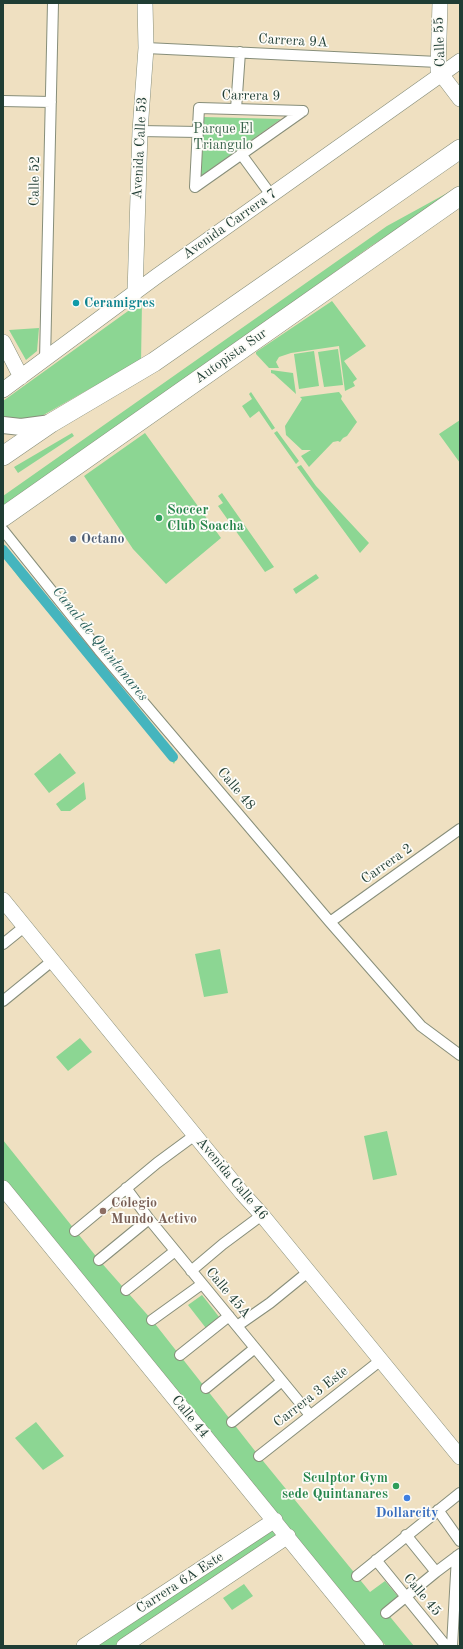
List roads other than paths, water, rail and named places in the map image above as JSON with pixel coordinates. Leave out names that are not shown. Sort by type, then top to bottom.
[{"type":"highway","points":[[3,456],[51,423],[160,358],[460,149]]},
{"type":"highway","name":"Autopista Sur","points":[[3,517],[460,196]]},
{"type":"main road","points":[[3,425],[21,427],[51,423]]},
{"type":"street","name":"Calle 52","points":[[44,360],[53,3]]},
{"type":"street","name":"Avenida Calle 53","points":[[135,293],[140,131],[146,48],[145,3]]},
{"type":"street","name":"Calle 55","points":[[440,3],[440,68],[460,99]]},
{"type":"street","name":"Carrera 9A","points":[[146,48],[240,52],[440,68]]},
{"type":"street","points":[[236,109],[240,52]]},
{"type":"street","name":"Avenida Carrera 7","points":[[3,390],[271,195],[440,68],[460,61]]},
{"type":"street","points":[[3,101],[50,102]]},
{"type":"street","name":"Carrera 9","points":[[198,132],[199,108],[303,111],[241,154]]},
{"type":"street","points":[[140,131],[198,132],[195,187],[241,154],[271,195]]},
{"type":"street","points":[[3,342],[21,377]]},
{"type":"street","name":"Calle 48","points":[[3,530],[6,541],[330,922],[421,1026],[460,1055]]},
{"type":"street","name":"Carrera 2","points":[[330,922],[460,829]]},
{"type":"street","name":"Avenida Calle 46","points":[[3,900],[460,1457]]},
{"type":"street","points":[[3,944],[24,926]]},
{"type":"street","points":[[3,1001],[52,961]]},
{"type":"street","points":[[75,1231],[126,1188],[195,1135]]},
{"type":"street","name":"Calle 44","points":[[3,1188],[275,1520],[376,1646]]},
{"type":"street","name":"Calle 45A","points":[[126,1188],[191,1271],[310,1415]]},
{"type":"street","points":[[191,1271],[223,1244],[262,1215]]},
{"type":"street","points":[[99,1260],[149,1219]]},
{"type":"street","points":[[126,1290],[176,1251]]},
{"type":"street","points":[[237,1326],[270,1303],[308,1272]]},
{"type":"street","points":[[152,1320],[202,1284]]},
{"type":"street","points":[[180,1355],[229,1316]]},
{"type":"street","points":[[206,1388],[255,1348]]},
{"type":"street","name":"Carrera 3 Este","points":[[260,1456],[381,1360]]},
{"type":"street","points":[[232,1422],[282,1381]]},
{"type":"street","points":[[357,1576],[460,1493]]},
{"type":"street","points":[[438,1510],[460,1542]]},
{"type":"street","name":"Carrera 6A Este","points":[[84,1646],[275,1520]]},
{"type":"street","points":[[406,1535],[436,1572]]},
{"type":"street","name":"Carrera 6A Este","points":[[124,1646],[288,1536]]},
{"type":"street","points":[[386,1612],[459,1555]]},
{"type":"street","points":[[452,1646],[459,1555]]},
{"type":"street","name":"Calle 45","points":[[376,1560],[446,1646]]},
{"type":"waterway","name":"Canal de Quintanares","points":[[3,550],[173,757]]},
{"type":"place","name":"Ceramigres","points":[[76,303]]},
{"type":"place","name":"Soccer Club Soacha","points":[[159,518]]},
{"type":"place","name":"Octano","points":[[73,539]]},
{"type":"place","name":"Colegio Mundo Activo","points":[[103,1211]]},
{"type":"place","name":"Sculptor Gym sede Quintanares","points":[[396,1486]]},
{"type":"place","name":"Dollarcity","points":[[407,1498]]},
{"type":"park label","name":"Parque El Triangulo","points":[[223,138]]}]
